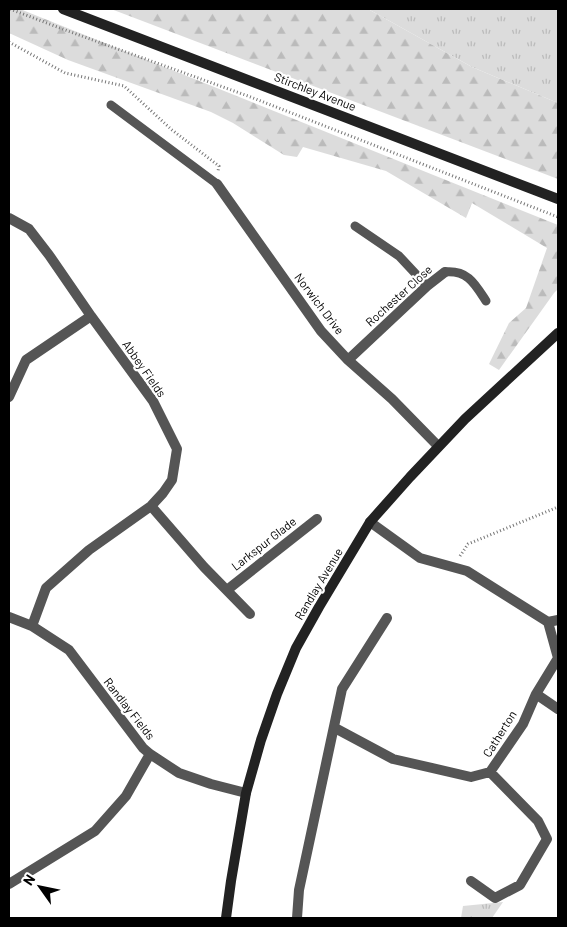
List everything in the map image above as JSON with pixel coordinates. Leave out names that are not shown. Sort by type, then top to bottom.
[{"type":"street","name":"Stirchley Avenue","points":[[63,9],[558,199]]},
{"type":"street","name":"Norwich Drive","points":[[217,184],[321,331],[348,360],[392,399],[438,446]]},
{"type":"street","name":"Abbey Fields","points":[[9,218],[29,229],[50,255],[91,316],[153,401],[177,449],[172,480],[163,493],[151,506],[90,550],[46,588],[32,626]]},
{"type":"street","name":"Rochester Close","points":[[348,360],[427,286],[445,272]]},
{"type":"street","points":[[9,395],[26,360],[91,316]]},
{"type":"street","name":"Randlay Avenue","points":[[226,918],[230,881],[246,793],[261,740],[296,648],[319,607],[370,522],[464,419],[558,333]]},
{"type":"street","points":[[151,506],[204,567],[250,614]]},
{"type":"street","name":"Larkspur Glade","points":[[227,590],[317,518]]},
{"type":"street","points":[[370,522],[420,558],[467,571],[553,621]]},
{"type":"street","name":"Randlay Fields","points":[[9,617],[32,626],[69,650],[143,748],[150,754],[179,773],[246,793]]},
{"type":"street","points":[[296,918],[299,890],[342,689],[387,618]]},
{"type":"street","name":"Catherton","points":[[334,728],[393,759],[471,777],[490,772],[523,724],[536,694],[558,658],[553,621]]},
{"type":"street","points":[[536,694],[558,709]]},
{"type":"street","points":[[9,884],[95,831],[126,796],[150,754]]},
{"type":"street","points":[[470,881],[495,898],[520,885],[547,838],[538,821],[490,772]]},
{"type":"lane","points":[[111,105],[217,184]]},
{"type":"lane","points":[[356,226],[399,256],[427,286]]},
{"type":"lane","points":[[445,272],[460,272],[475,284],[486,301]]},
{"type":"path","points":[[10,9],[248,96],[558,217]]},
{"type":"path","points":[[452,567],[468,544],[558,507]]},
{"type":"green space","points":[[9,9],[20,9],[558,225],[558,289],[499,370],[489,364],[509,323],[526,308],[547,248],[472,203],[466,218],[386,171],[303,147],[297,157],[284,155],[233,123],[211,112],[68,60],[9,33]]},
{"type":"green space","points":[[111,9],[368,9],[472,67],[558,103],[558,179]]},
{"type":"green space","points":[[368,9],[558,9],[558,103],[472,67]]},
{"type":"green space","points":[[503,902],[492,918],[461,918],[463,906]]}]
